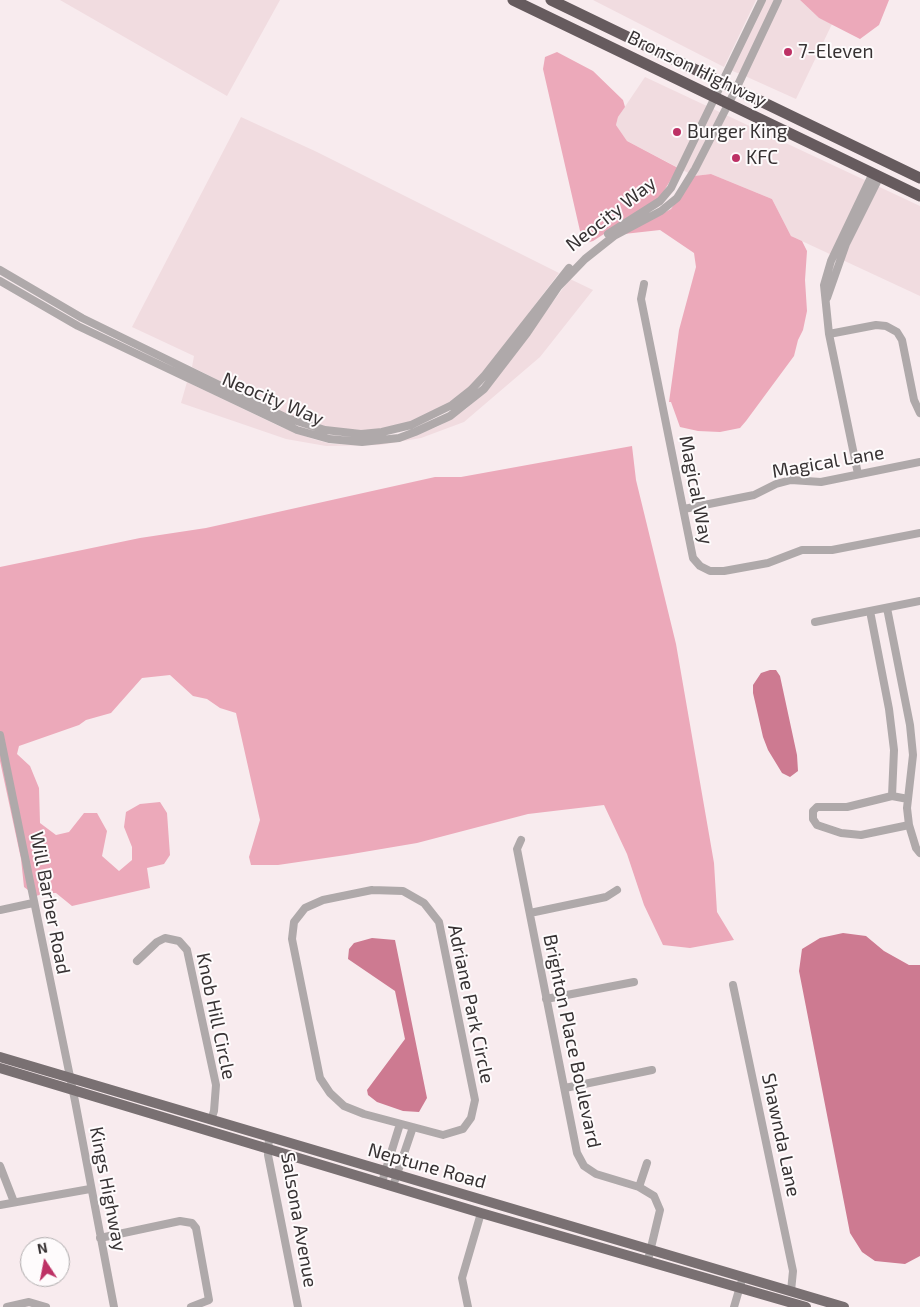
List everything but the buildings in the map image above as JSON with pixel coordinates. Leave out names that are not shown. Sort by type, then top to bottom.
[{"type":"highway","name":"Bronson Highway","points":[[513,0],[920,196]]},
{"type":"highway","name":"Bronson Highway","points":[[551,0],[920,178]]},
{"type":"main road","name":"Neptune Road","points":[[0,1057],[211,1120],[269,1143]]},
{"type":"main road","name":"Neptune Road","points":[[0,1068],[72,1090],[269,1143],[649,1255],[739,1287],[806,1307]]},
{"type":"main road","name":"Neptune Road","points":[[395,1181],[481,1212],[649,1255],[743,1276],[844,1307]]},
{"type":"street","name":"Neocity Way","points":[[0,270],[82,318],[217,382],[287,418],[331,435],[396,430],[428,418],[452,405],[485,375],[552,287],[573,263],[610,233],[660,201],[680,170],[762,0]]},
{"type":"street","name":"Neocity Way","points":[[0,281],[78,326],[297,430],[362,442],[399,438],[438,424],[464,406],[493,378],[572,272],[614,236],[669,206],[683,190],[736,89],[778,0]]},
{"type":"street","points":[[858,474],[829,334],[827,298],[824,285],[831,261],[876,175]]},
{"type":"street","name":"Magical Way","points":[[644,284],[641,299],[694,558],[700,566],[710,571],[724,571],[768,562],[802,550],[832,550],[920,533]]},
{"type":"street","points":[[829,334],[876,325],[886,326],[897,332],[902,340],[914,400],[920,413]]},
{"type":"street","points":[[213,391],[217,382]]},
{"type":"street","name":"Magical Lane","points":[[684,509],[754,495],[776,484],[791,480],[820,482],[920,462]]},
{"type":"street","points":[[815,622],[920,601]]},
{"type":"street","points":[[887,608],[912,745],[912,779],[907,808],[909,825],[916,848],[920,853]]},
{"type":"street","points":[[870,611],[889,709],[894,750],[892,796]]},
{"type":"street","name":"Will Barber Road","points":[[0,735],[70,1078]]},
{"type":"street","points":[[908,799],[892,796],[847,807],[817,807],[813,811],[813,819],[817,825],[840,834],[860,835],[909,825]]},
{"type":"street","name":"Brighton Place Boulevard","points":[[521,840],[517,849],[577,1153],[584,1166],[596,1174],[639,1187],[654,1196],[660,1210],[649,1255]]},
{"type":"street","name":"Adriane Park Circle","points":[[372,890],[403,891],[424,903],[439,922],[475,1100],[471,1118],[463,1129],[443,1135],[413,1127],[344,1106],[330,1093],[320,1078],[292,939],[294,922],[305,908],[323,900],[372,890]]},
{"type":"street","points":[[530,913],[606,898],[617,890]]},
{"type":"street","points":[[0,910],[34,903]]},
{"type":"street","name":"Knob Hill Circle","points":[[136,961],[156,942],[165,938],[179,941],[187,950],[216,1084],[214,1112],[211,1120]]},
{"type":"street","points":[[546,999],[634,982]]},
{"type":"street","name":"Shawnda Lane","points":[[734,985],[793,1271],[791,1291]]},
{"type":"street","points":[[565,1088],[652,1070]]},
{"type":"street","name":"Kings Highway","points":[[70,1078],[114,1307]]},
{"type":"street","points":[[384,1178],[400,1124]]},
{"type":"street","points":[[395,1181],[413,1127]]},
{"type":"street","name":"Salsona Avenue","points":[[269,1143],[268,1155],[298,1307]]},
{"type":"street","points":[[639,1187],[647,1163]]},
{"type":"street","points":[[0,1166],[14,1202]]},
{"type":"street","points":[[0,1205],[90,1189]]},
{"type":"street","points":[[468,1307],[462,1278],[481,1212]]},
{"type":"street","points":[[100,1238],[180,1222],[192,1223],[196,1228],[209,1300],[191,1307]]},
{"type":"street","points":[[734,1307],[743,1276]]},
{"type":"street","points":[[7,1307],[29,1302],[46,1307]]},
{"type":"shaded area","points":[[60,0],[280,0],[227,96]]},
{"type":"shaded area","points":[[593,0],[756,0],[724,67]]},
{"type":"shaded area","points":[[765,0],[775,0],[740,74],[730,70]]},
{"type":"shaded area","points":[[781,0],[800,0],[819,18],[832,24],[796,99],[745,76]]},
{"type":"shaded area","points":[[800,0],[889,0],[879,25],[860,39],[819,18]]},
{"type":"shaded area","points":[[557,52],[593,71],[623,100],[625,107],[618,117],[616,125],[627,141],[678,168],[659,199],[593,241],[583,244],[543,69],[545,57]]},
{"type":"shaded area","points":[[645,77],[920,206],[920,296],[791,236],[772,199],[711,174],[694,176],[627,141],[616,125],[618,117]]},
{"type":"shaded area","points":[[241,117],[317,152],[559,273],[491,363],[469,387],[451,402],[410,422],[381,429],[331,428],[288,415],[192,367],[194,356],[132,327]]},
{"type":"shaded area","points":[[711,174],[772,199],[791,236],[802,241],[807,251],[805,280],[807,311],[794,356],[740,428],[720,432],[698,431],[680,427],[671,402],[669,402],[679,330],[696,267],[694,253],[660,230],[624,234],[671,209],[694,176]]},
{"type":"shaded area","points":[[570,279],[593,290],[540,357],[464,422],[421,438],[380,445],[326,446],[286,439],[181,403],[187,382],[281,427],[331,444],[362,445],[400,441],[439,426],[466,409],[486,391]]},
{"type":"shaded area","points":[[632,446],[636,480],[676,644],[714,863],[717,912],[734,940],[690,948],[663,945],[644,905],[627,854],[604,805],[528,814],[417,843],[278,865],[251,865],[249,857],[260,820],[236,713],[220,708],[207,699],[193,696],[170,675],[142,678],[111,713],[86,720],[79,725],[19,746],[17,754],[30,766],[39,788],[40,823],[56,835],[69,832],[84,813],[97,813],[107,831],[102,856],[119,871],[132,860],[132,847],[124,827],[126,812],[140,804],[160,802],[167,813],[170,855],[164,864],[147,868],[150,888],[72,906],[56,893],[36,896],[24,887],[21,859],[0,761],[0,567],[140,538],[206,528],[435,477],[461,477]]},
{"type":"shaded area","points":[[776,670],[780,676],[797,755],[798,771],[790,777],[782,773],[768,750],[763,737],[753,693],[753,685],[761,673]]},
{"type":"shaded area","points":[[843,933],[866,936],[884,951],[909,965],[920,965],[920,1256],[905,1264],[875,1261],[862,1252],[850,1233],[799,971],[802,949],[820,938]]},
{"type":"shaded area","points":[[372,938],[395,940],[427,1098],[419,1112],[403,1111],[377,1102],[368,1095],[367,1090],[405,1039],[395,991],[348,959],[349,949],[354,943]]},
{"type":"place","name":"7-Eleven","points":[[788,52]]},
{"type":"place","name":"Burger King","points":[[677,132]]},
{"type":"place","name":"KFC","points":[[736,158]]}]
